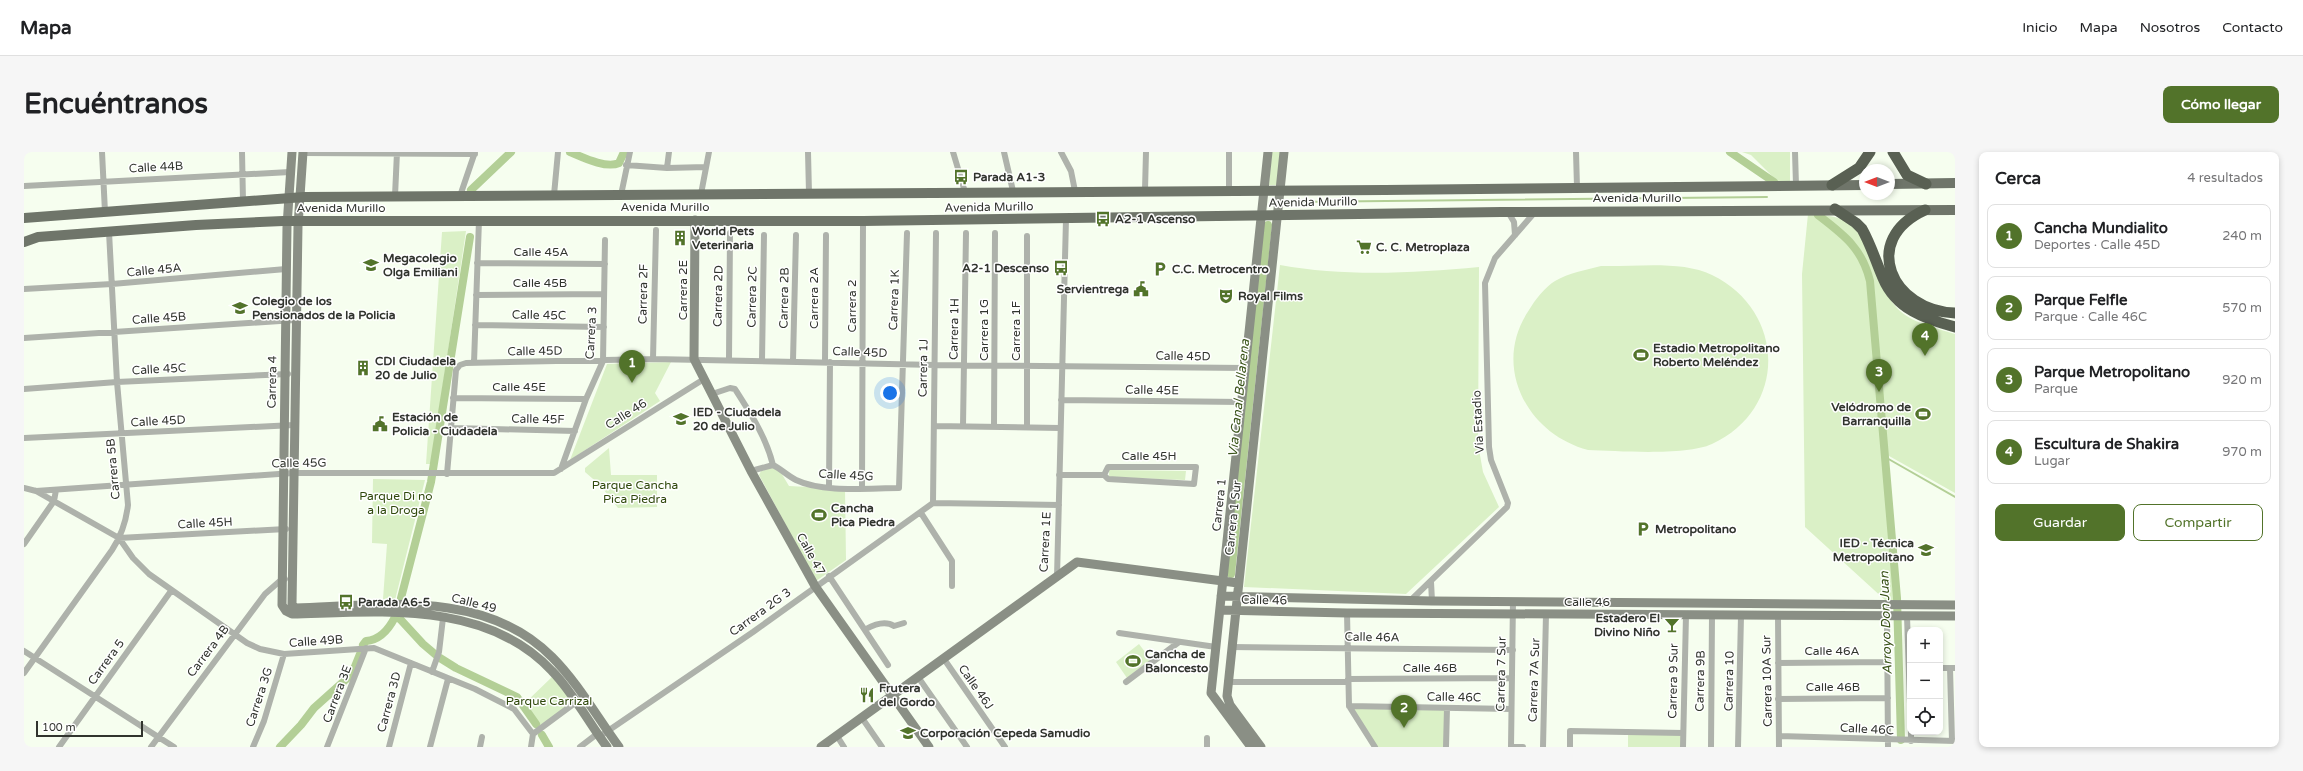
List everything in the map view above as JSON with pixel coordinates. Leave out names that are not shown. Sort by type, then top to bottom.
[{"type":"highway","points":[[1832,186],[1859,168],[1870,152]]},
{"type":"highway","points":[[1893,152],[1907,175],[1926,184]]},
{"type":"highway","points":[[1834,209],[1856,223],[1862,230],[1886,284],[1899,301],[1923,317],[1955,327]]},
{"type":"highway","points":[[1925,210],[1908,219],[1895,234],[1889,249],[1890,272],[1900,289],[1914,301],[1933,310],[1955,313]]},
{"type":"main road","points":[[1895,184],[1955,183]]},
{"type":"main road","name":"Avenida Murillo","points":[[24,218],[299,197],[1145,190],[1280,191],[1859,185]]},
{"type":"main road","name":"Avenida Murillo","points":[[24,242],[38,238],[196,225],[287,221],[863,221],[1508,212],[1834,209],[1955,210]]},
{"type":"street","points":[[102,152],[105,212]]},
{"type":"street","points":[[242,152],[243,201]]},
{"type":"street","name":"Carrera 4","points":[[292,152],[287,221],[281,580],[282,605],[289,608],[291,579],[298,222],[303,152]]},
{"type":"street","points":[[303,152],[475,153],[460,196]]},
{"type":"street","points":[[554,195],[558,152]]},
{"type":"street","points":[[621,194],[630,152]]},
{"type":"street","points":[[667,168],[669,152]]},
{"type":"street","points":[[701,194],[709,152]]},
{"type":"street","points":[[808,152],[809,193]]},
{"type":"street","points":[[953,152],[965,192]]},
{"type":"street","points":[[1004,152],[1013,192]]},
{"type":"street","points":[[1145,190],[1146,152]]},
{"type":"street","points":[[1229,152],[1229,191]]},
{"type":"street","name":"Carrera 1","points":[[1254,746],[1211,693],[1268,152]]},
{"type":"street","name":"Carrera 1 Sur","points":[[1254,746],[1230,705],[1227,696],[1236,597],[1284,152]]},
{"type":"street","points":[[1576,152],[1577,187]]},
{"type":"street","points":[[1795,152],[1796,186]]},
{"type":"street","points":[[395,196],[397,153]]},
{"type":"street","points":[[1063,153],[1071,171],[1075,191]]},
{"type":"street","points":[[626,165],[667,168],[706,167]]},
{"type":"street","name":"Calle 44B","points":[[24,186],[243,173],[290,172]]},
{"type":"street","points":[[1508,212],[1514,222],[1515,235]]},
{"type":"street","name":"Vía Estadio","points":[[1411,600],[1506,511],[1508,503],[1491,460],[1489,447],[1484,294],[1485,283],[1491,265],[1535,212]]},
{"type":"street","name":"Carrera 1E","points":[[822,747],[1057,577],[1066,219]]},
{"type":"street","points":[[474,363],[478,220]]},
{"type":"street","name":"Carrera 2E","points":[[694,359],[695,220]]},
{"type":"street","name":"Carrera 2","points":[[862,488],[863,221]]},
{"type":"street","name":"Carrera 2F","points":[[653,358],[656,230]]},
{"type":"street","name":"Carrera 5B","points":[[24,673],[119,538],[127,512],[117,382],[109,232]]},
{"type":"street","name":"Carrera 2D","points":[[729,360],[730,233]]},
{"type":"street","name":"Carrera 1K","points":[[899,488],[906,233]]},
{"type":"street","name":"Carrera 1J","points":[[933,503],[936,233]]},
{"type":"street","name":"Carrera 1H","points":[[963,426],[966,233]]},
{"type":"street","name":"Carrera 1G","points":[[994,426],[995,234]]},
{"type":"street","name":"Carrera 2C","points":[[762,360],[764,235]]},
{"type":"street","name":"Carrera 2B","points":[[793,361],[796,235]]},
{"type":"street","name":"Carrera 2A","points":[[826,235],[829,487]]},
{"type":"street","name":"Carrera 1F","points":[[1027,427],[1028,236]]},
{"type":"street","name":"Carrera 3","points":[[561,469],[586,399],[603,361],[605,240]]},
{"type":"street","name":"Calle 45A","points":[[477,263],[605,264]]},
{"type":"street","name":"Calle 45A","points":[[24,289],[112,284],[286,269]]},
{"type":"street","name":"Calle 45B","points":[[476,295],[604,294]]},
{"type":"street","name":"Calle 45B","points":[[24,338],[296,320]]},
{"type":"street","name":"Calle 45C","points":[[475,325],[604,327]]},
{"type":"street","name":"Calle 45D","points":[[443,474],[452,428],[456,370],[460,365],[474,363],[603,361],[653,358],[964,366],[1245,368]]},
{"type":"street","name":"Calle 47","points":[[694,359],[751,471],[815,586],[929,747]]},
{"type":"street","name":"Calle 45C","points":[[24,389],[117,382],[294,373]]},
{"type":"street","name":"Calle 46","points":[[561,469],[704,379]]},
{"type":"street","points":[[712,394],[730,388],[735,390],[753,417],[768,446],[773,465],[751,471]]},
{"type":"street","name":"Calle 45E","points":[[453,398],[586,399]]},
{"type":"street","name":"Calle 45E","points":[[1061,400],[1242,402]]},
{"type":"street","name":"Calle 45D","points":[[24,438],[294,425]]},
{"type":"street","points":[[934,426],[1060,428]]},
{"type":"street","name":"Calle 45F","points":[[452,428],[574,431]]},
{"type":"street","name":"Calle 45G","points":[[773,465],[783,470],[794,480],[829,487],[899,488]]},
{"type":"street","name":"Calle 45H","points":[[1108,467],[1196,467],[1194,484],[1108,479],[1104,476],[1108,467]]},
{"type":"street","name":"Calle 45G","points":[[36,491],[293,473],[554,473],[561,469]]},
{"type":"street","points":[[1059,475],[1104,476]]},
{"type":"street","name":"Calle 45G","points":[[24,488],[36,491],[54,501]]},
{"type":"street","points":[[24,544],[54,501],[56,490]]},
{"type":"street","name":"Calle 49B","points":[[54,501],[119,538],[133,558],[149,574],[171,591],[247,643],[260,649],[284,654],[374,648],[475,689],[514,708],[533,734]]},
{"type":"street","points":[[933,503],[1059,504]]},
{"type":"street","name":"Carrera 2G 3","points":[[580,747],[753,632],[815,586],[921,513],[933,503]]},
{"type":"street","points":[[921,513],[952,561],[952,586]]},
{"type":"street","name":"Calle 45H","points":[[119,538],[292,529]]},
{"type":"street","name":"Calle 46","points":[[1057,577],[1076,562],[1238,583]]},
{"type":"street","points":[[829,576],[866,629],[888,664]]},
{"type":"street","points":[[281,580],[291,579]]},
{"type":"street","name":"Carrera 4B","points":[[151,747],[265,594],[281,580]]},
{"type":"street","points":[[1431,582],[1432,601]]},
{"type":"street","name":"Carrera 5","points":[[59,747],[171,591]]},
{"type":"street","name":"Calle 46","points":[[1221,596],[1432,601],[1891,606],[1955,605]]},
{"type":"street","name":"Carrera 7 Sur","points":[[1511,747],[1513,601]]},
{"type":"street","name":"Calle 49","points":[[402,608],[415,604],[461,610],[490,617],[527,636],[561,666],[598,735],[607,747]]},
{"type":"street","name":"Calle 49","points":[[289,608],[402,608],[488,628],[517,642],[536,655],[579,700],[618,747]]},
{"type":"street","name":"Calle 46","points":[[1220,610],[1347,613],[1955,616]]},
{"type":"street","points":[[1347,613],[1349,706],[1375,747]]},
{"type":"street","name":"Carrera 7A Sur","points":[[1543,747],[1546,614]]},
{"type":"street","name":"Carrera 9 Sur","points":[[1683,747],[1686,615]]},
{"type":"street","name":"Carrera 9B","points":[[1711,747],[1712,615]]},
{"type":"street","name":"Carrera 10A Sur","points":[[1778,615],[1779,747]]},
{"type":"street","name":"Carrera 10","points":[[1738,747],[1742,616]]},
{"type":"street","points":[[1888,744],[1887,662],[1889,616]]},
{"type":"street","points":[[1906,616],[1909,663]]},
{"type":"street","points":[[432,672],[438,652],[443,618]]},
{"type":"street","points":[[866,629],[874,624],[889,623],[894,626],[904,623]]},
{"type":"street","points":[[1119,633],[1216,647]]},
{"type":"street","points":[[1126,682],[1179,642]]},
{"type":"street","name":"Calle 46A","points":[[1231,647],[1347,647],[1513,650]]},
{"type":"street","name":"Carrera 3E","points":[[328,747],[366,648]]},
{"type":"street","points":[[24,651],[174,747]]},
{"type":"street","name":"Carrera 3G","points":[[253,747],[266,714],[284,654]]},
{"type":"street","name":"Calle 46J","points":[[944,659],[1005,747]]},
{"type":"street","name":"Calle 46A","points":[[1778,663],[1887,662]]},
{"type":"street","name":"Carrera 3D","points":[[389,747],[411,663]]},
{"type":"street","points":[[1953,668],[1953,741]]},
{"type":"street","points":[[918,677],[967,747]]},
{"type":"street","name":"Calle 46B","points":[[1228,682],[1512,678]]},
{"type":"street","points":[[430,747],[448,679]]},
{"type":"street","name":"Calle 46B","points":[[1778,699],[1888,698]]},
{"type":"street","points":[[531,747],[533,734],[579,700]]},
{"type":"street","name":"Calle 46C","points":[[1349,706],[1511,710]]},
{"type":"street","points":[[1446,747],[1447,708]]},
{"type":"street","points":[[862,718],[882,747]]},
{"type":"street","points":[[1570,747],[1570,731],[1683,733]]},
{"type":"street","points":[[1911,735],[1911,742]]},
{"type":"street","points":[[837,736],[844,747]]},
{"type":"street","name":"Calle 46C","points":[[1779,736],[1888,744],[1911,742],[1925,745],[1953,741]]},
{"type":"street","points":[[154,747],[158,737]]},
{"type":"street","points":[[480,747],[482,737]]},
{"type":"street","points":[[1207,738],[1207,747]]},
{"type":"street","points":[[1511,747],[1523,747]]},
{"type":"green space","points":[[1272,152],[1280,152],[1277,185],[1269,185]]},
{"type":"green space","points":[[1742,152],[1790,152],[1790,182],[1778,182],[1751,155]]},
{"type":"green space","points":[[1808,214],[1835,217],[1849,223],[1858,232],[1865,244],[1889,298],[1897,308],[1909,318],[1955,334],[1955,493],[1882,452],[1895,600],[1885,600],[1805,527],[1802,274]]},
{"type":"green space","points":[[466,231],[431,464],[426,464],[442,232]]},
{"type":"green space","points":[[1280,265],[1329,271],[1380,273],[1479,267],[1478,444],[1483,472],[1499,507],[1406,594],[1244,587]]},
{"type":"green space","name":"Estadio Metropolitano Roberto Meléndez","points":[[1658,265],[1687,267],[1700,270],[1712,275],[1736,291],[1754,312],[1765,335],[1768,360],[1765,385],[1754,408],[1737,428],[1712,444],[1700,448],[1652,452],[1588,450],[1566,442],[1548,429],[1533,413],[1521,395],[1515,375],[1514,353],[1518,331],[1534,302],[1551,284],[1560,278],[1571,274],[1601,266]]},
{"type":"green space","points":[[671,362],[655,393],[660,401],[570,460],[607,364]]},
{"type":"green space","name":"Parque Cancha Pica Piedra","points":[[609,448],[611,475],[657,475],[657,507],[618,508],[600,485],[585,472],[585,468]]},
{"type":"green space","points":[[772,467],[780,471],[789,486],[845,489],[846,560],[816,581],[759,475],[761,471]]},
{"type":"green space","points":[[1109,470],[1186,471],[1185,480],[1109,477]]},
{"type":"green space","name":"Parque Di no a la Droga","points":[[373,479],[425,480],[395,600],[383,599],[387,544],[372,543]]},
{"type":"green space","name":"Cancha de Baloncesto","points":[[1139,644],[1151,660],[1127,678],[1116,662]]},
{"type":"green space","name":"Parque Carrizal","points":[[553,676],[573,703],[539,726],[525,703]]},
{"type":"green space","points":[[1350,707],[1445,708],[1444,747],[1377,747]]},
{"type":"green space","points":[[1628,734],[1681,735],[1681,747],[1628,747]]},
{"type":"waterway","points":[[471,190],[511,152]]},
{"type":"waterway","points":[[570,152],[594,162],[608,165],[619,163],[624,152]]},
{"type":"waterway","name":"Arroyo Don Juan","points":[[1730,152],[1774,182]]},
{"type":"waterway","points":[[1293,202],[1767,197]]},
{"type":"waterway","name":"Arroyo Don Juan","points":[[1818,215],[1851,243],[1862,260],[1870,281],[1897,598],[1901,740]]},
{"type":"waterway","name":"Via Canal Bellarena","points":[[1231,574],[1268,225]]},
{"type":"waterway","points":[[401,598],[431,482],[470,237]]},
{"type":"waterway","points":[[1885,457],[1955,497]]},
{"type":"waterway","points":[[363,645],[366,641],[376,639],[384,633],[395,617],[400,619],[423,644],[436,655]]},
{"type":"waterway","points":[[280,747],[301,725],[314,708],[352,674],[360,654]]},
{"type":"waterway","points":[[440,658],[456,668],[517,697],[536,724]]},
{"type":"waterway","points":[[542,735],[549,747]]},
{"type":"place","name":"Parada A1-3","points":[[961,177]]},
{"type":"place","name":"A2-1 Ascenso","points":[[1103,219]]},
{"type":"place","name":"World Pets Veterinaria","points":[[680,238]]},
{"type":"place","name":"C. C. Metroplaza","points":[[1364,247]]},
{"type":"place","name":"Megacolegio Olga Emiliani","points":[[371,265]]},
{"type":"place","name":"A2-1 Descenso","points":[[1061,268]]},
{"type":"place","name":"C.C. Metrocentro","points":[[1160,269]]},
{"type":"place","name":"Servientrega","points":[[1141,289]]},
{"type":"place","name":"Royal Films","points":[[1226,296]]},
{"type":"place","name":"Colegio de los Pensionados de la Policia","points":[[240,308]]},
{"type":"place","name":"Estadio Metropolitano Roberto Meléndez","points":[[1641,355]]},
{"type":"place","name":"Escultura de Shakira","points":[[1925,356]]},
{"type":"place","name":"CDI Ciudadela 20 de Julio","points":[[363,368]]},
{"type":"place","name":"Cancha Mundialito","points":[[632,383]]},
{"type":"place","name":"Parque Metropolitano","points":[[1879,392]]},
{"type":"place","name":"Velódromo de Barranquilla","points":[[1923,414]]},
{"type":"place","name":"IED - Ciudadela 20 de Julio","points":[[681,419]]},
{"type":"place","name":"Estación de Policia - Ciudadela","points":[[380,424]]},
{"type":"place","name":"Cancha Pica Piedra","points":[[819,515]]},
{"type":"place","name":"Metropolitano","points":[[1643,529]]},
{"type":"place","name":"IED - Técnica Metropolitano","points":[[1926,550]]},
{"type":"place","name":"Parada A6-5","points":[[346,602]]},
{"type":"place","name":"Estadero El Divino Niño","points":[[1672,625]]},
{"type":"place","name":"Cancha de Baloncesto","points":[[1133,661]]},
{"type":"place","name":"Frutera del Gordo","points":[[867,695]]},
{"type":"place","name":"Parque Felfle","points":[[1404,728]]},
{"type":"place","name":"Corporación Cepeda Samudio","points":[[908,733]]}]
